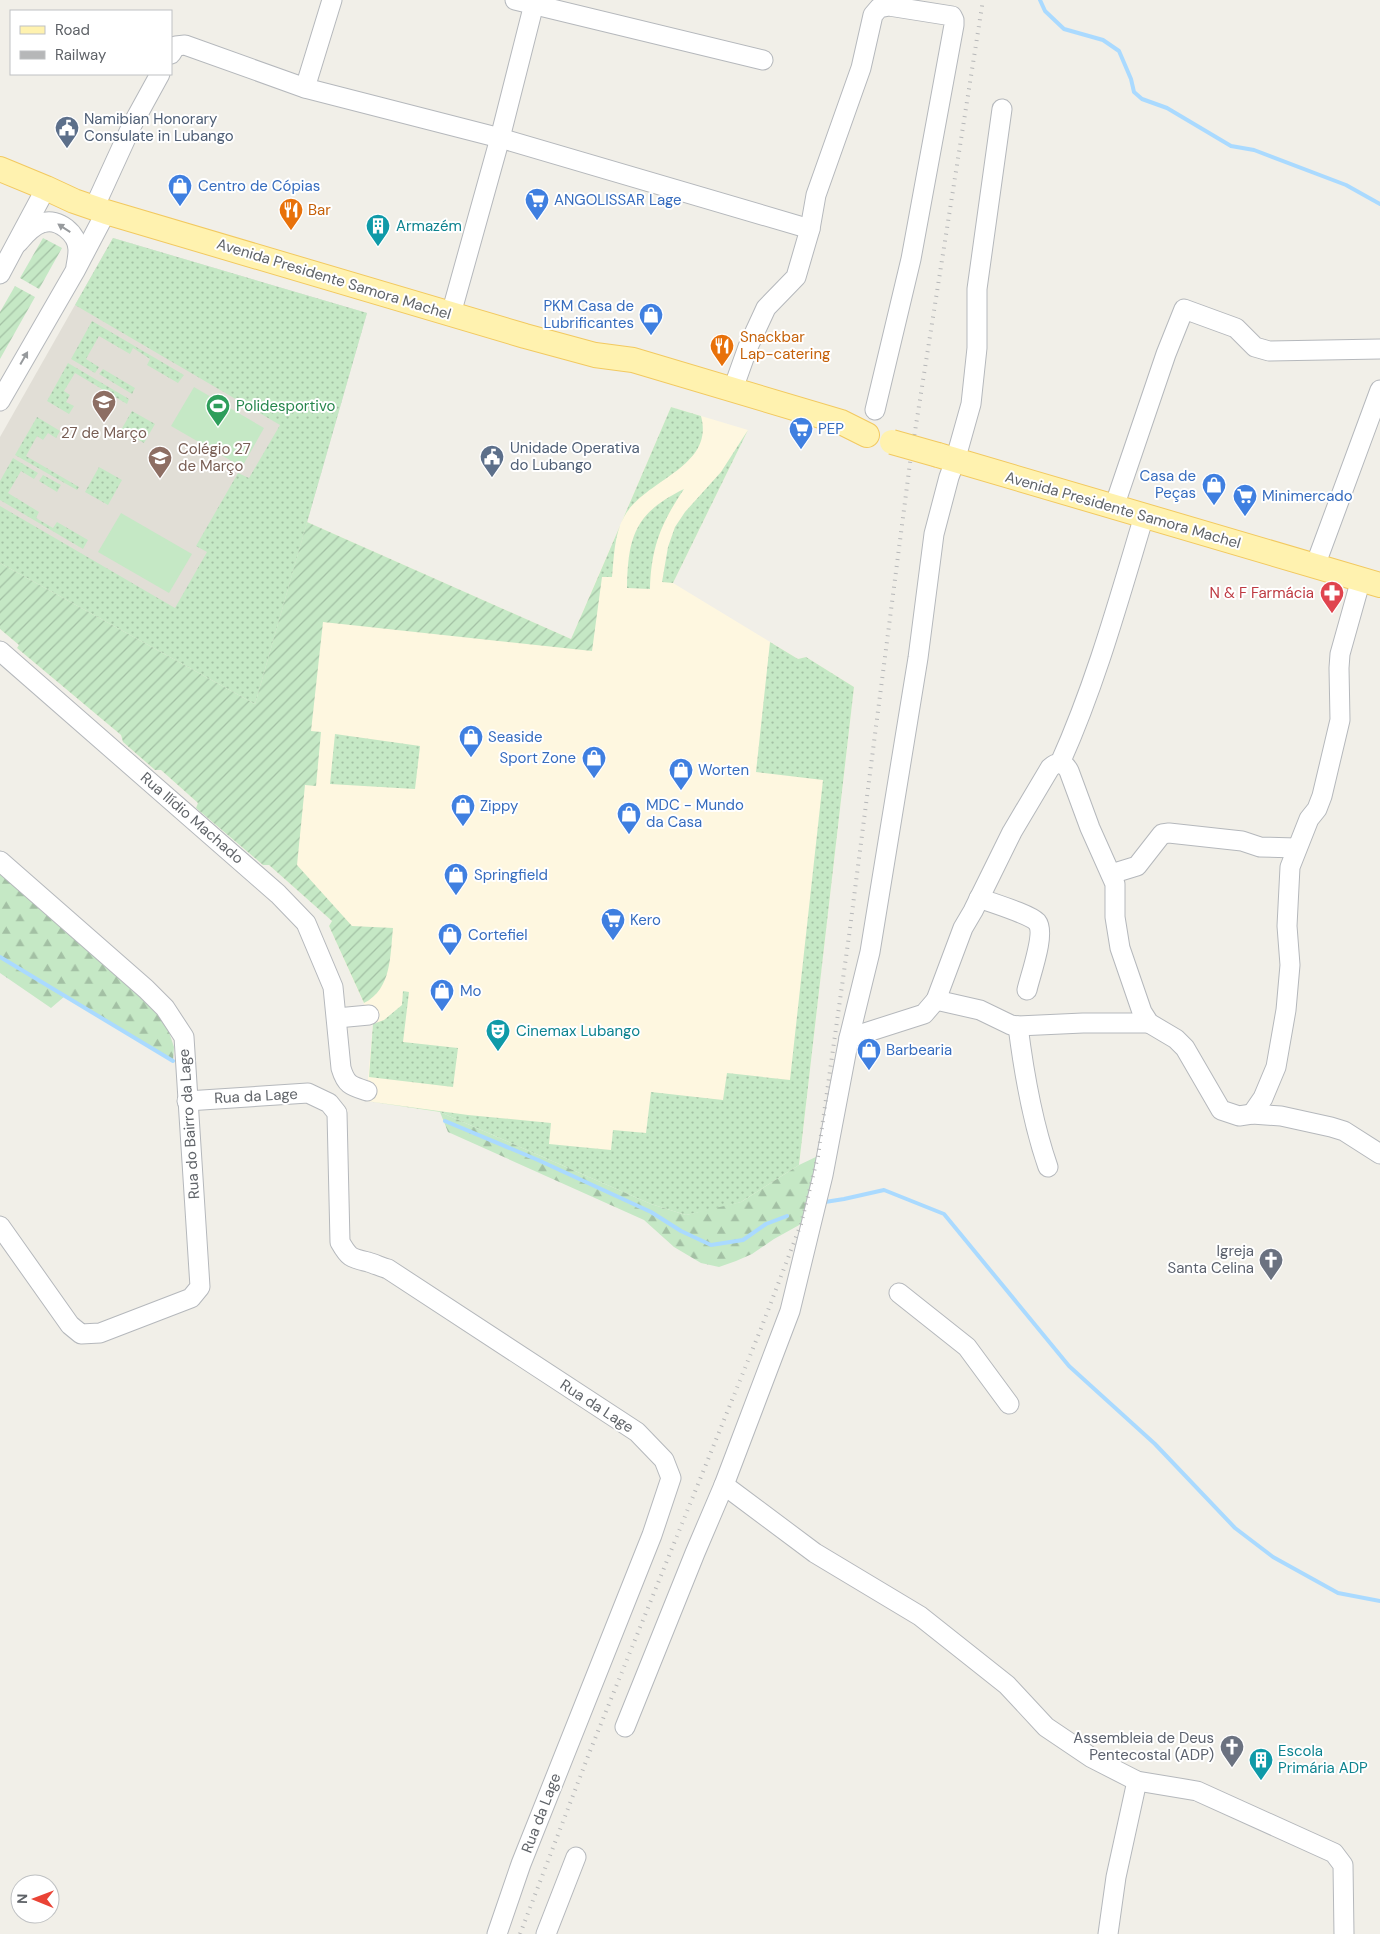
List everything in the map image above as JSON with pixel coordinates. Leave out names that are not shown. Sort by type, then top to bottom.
[{"type":"main road","name":"Avenida Presidente Samora Machel","points":[[0,170],[43,193]]},
{"type":"main road","name":"Avenida Presidente Samora Machel","points":[[0,183],[43,193],[595,355],[633,360],[733,389],[841,422],[867,435]]},
{"type":"main road","name":"Avenida Presidente Samora Machel","points":[[595,355],[630,371],[838,431],[867,435],[892,442],[1370,582]]},
{"type":"street","points":[[305,88],[332,0]]},
{"type":"street","points":[[515,0],[535,2],[763,60]]},
{"type":"street","points":[[452,314],[535,2]]},
{"type":"street","points":[[733,389],[748,347],[766,308],[796,277],[810,229],[816,195],[861,68],[873,15],[879,8],[889,6],[952,16],[954,26],[911,259],[875,410]]},
{"type":"street","points":[[172,52],[176,46],[185,45],[305,88],[500,138],[810,229]]},
{"type":"street","points":[[0,400],[75,271],[91,207],[159,75]]},
{"type":"street","points":[[625,1727],[724,1485],[790,1312],[823,1174],[849,1038],[870,952],[887,854],[918,658],[932,549],[949,477],[947,458],[971,404],[977,348],[978,289],[1002,109]]},
{"type":"street","points":[[0,274],[43,193]]},
{"type":"street","points":[[18,242],[32,228],[43,222],[55,223],[67,229],[75,238],[78,249],[75,271]]},
{"type":"street","points":[[1114,507],[1166,354],[1184,309],[1236,328],[1255,347],[1270,351],[1380,348]]},
{"type":"street","points":[[1315,566],[1380,390]]},
{"type":"street","points":[[1060,763],[1081,717],[1144,516]]},
{"type":"street","points":[[1252,1114],[1263,1098],[1276,1067],[1286,1010],[1290,965],[1286,926],[1290,867],[1309,819],[1322,796],[1340,720],[1340,654],[1370,582]]},
{"type":"street","name":"Rua Ilídio Machado","points":[[0,651],[257,875],[306,923],[333,987],[341,1068],[344,1080],[352,1086],[367,1091]]},
{"type":"street","points":[[849,1038],[924,1014],[936,1000],[958,938],[1012,832],[1050,768],[1054,764],[1060,763],[1066,765],[1069,770],[1090,828],[1115,884],[1115,917],[1120,948],[1142,1012],[1149,1022],[1176,1039],[1185,1048],[1221,1110],[1239,1116],[1252,1114],[1281,1116],[1331,1127],[1344,1131],[1380,1154]]},
{"type":"street","points":[[1111,874],[1136,866],[1162,834],[1169,833],[1242,840],[1260,846],[1296,848]]},
{"type":"street","name":"Rua do Bairro da Lage","points":[[0,861],[146,989],[165,1008],[184,1037],[200,1287],[191,1298],[100,1333],[81,1334],[70,1325],[0,1226]]},
{"type":"street","points":[[979,898],[1029,917],[1037,922],[1040,930],[1040,942],[1026,990]]},
{"type":"street","points":[[936,1000],[970,1007],[1011,1025],[1018,1026],[1149,1022]]},
{"type":"street","points":[[337,1018],[369,1015]]},
{"type":"street","points":[[1018,1026],[1030,1104],[1048,1166]]},
{"type":"street","name":"Rua da Lage","points":[[187,1101],[308,1093],[329,1103],[337,1112],[340,1242],[346,1254],[354,1260],[368,1262],[388,1269],[637,1432],[664,1460],[671,1478],[652,1535],[521,1864],[497,1934]]},
{"type":"street","points":[[899,1293],[967,1347],[1009,1404]]},
{"type":"street","points":[[724,1485],[815,1553],[920,1616],[1007,1685],[1046,1727],[1092,1758],[1137,1781],[1197,1792],[1334,1853],[1343,1865],[1344,1934]]},
{"type":"street","points":[[1108,1934],[1116,1877],[1137,1781]]},
{"type":"street","points":[[546,1934],[576,1857]]},
{"type":"shaded area","name":"Colégio 27 de Março","points":[[113,238],[367,313],[255,704],[0,563],[0,437]]},
{"type":"shaded area","points":[[671,407],[748,430],[673,583],[798,659],[806,657],[854,687],[799,1165],[741,1202],[440,1112],[366,1101],[373,1024],[329,926],[332,921],[269,865],[263,865],[196,808],[198,803],[161,770],[155,770],[123,742],[121,735],[17,648],[19,645],[0,629],[0,563],[255,704],[307,522],[571,639]]},
{"type":"green space","points":[[43,238],[62,248],[39,289],[20,278]]},
{"type":"green space","points":[[113,238],[367,313],[255,704],[0,563],[0,506],[175,608],[207,552],[196,546],[238,473],[249,478],[280,425],[75,305]]},
{"type":"green space","points":[[15,286],[35,297],[0,359],[0,312]]},
{"type":"green space","points":[[92,321],[184,375],[178,383],[147,365],[150,359],[133,348],[130,354],[99,336],[86,359],[99,367],[95,373],[71,359]]},
{"type":"green space","points":[[68,363],[129,399],[127,404],[75,373],[64,391],[70,395],[66,402],[74,406],[69,414],[47,401]]},
{"type":"green space","points":[[103,369],[135,388],[132,394],[99,374]]},
{"type":"green space","name":"Polidesportivo","points":[[194,387],[264,428],[242,467],[171,426]]},
{"type":"green space","points":[[671,407],[701,416],[703,434],[698,448],[688,461],[675,472],[646,492],[624,517]]},
{"type":"green space","points":[[132,411],[155,424],[144,443],[121,430]]},
{"type":"green space","points":[[37,417],[60,431],[56,438],[48,433],[43,440],[37,436],[26,456],[79,487],[77,490],[15,455]]},
{"type":"green space","points":[[748,430],[673,583],[662,582],[668,547],[675,527],[685,512],[721,472]]},
{"type":"green space","points":[[13,458],[38,473],[34,479],[21,471],[8,493],[39,512],[36,518],[53,528],[57,522],[88,540],[83,549],[0,500],[0,481]]},
{"type":"green space","points":[[99,467],[122,480],[108,505],[85,492]]},
{"type":"green space","points":[[43,475],[61,485],[57,492],[39,481]]},
{"type":"green space","points":[[684,489],[669,513],[659,536],[652,561],[650,589],[627,588],[629,554],[638,528],[655,507]]},
{"type":"green space","points":[[121,513],[192,554],[169,593],[98,552]]},
{"type":"green space","points":[[307,522],[571,639],[598,577],[602,577],[592,651],[323,622],[311,731],[321,732],[316,786],[305,785],[297,865],[352,926],[393,928],[390,960],[385,980],[373,997],[364,1003],[329,926],[332,921],[269,865],[263,865],[196,808],[198,803],[161,770],[155,770],[123,742],[121,735],[17,648],[19,645],[0,629],[0,563],[255,704]]},
{"type":"green space","points":[[620,525],[615,546],[612,577],[598,577]]},
{"type":"green space","points":[[770,642],[798,659],[806,657],[854,687],[799,1165],[741,1202],[686,1215],[651,1204],[440,1112],[366,1101],[468,1115],[551,1123],[549,1144],[611,1150],[613,1130],[646,1133],[651,1092],[723,1100],[727,1073],[790,1080],[823,780],[756,772]]},
{"type":"green space","points":[[335,734],[420,746],[415,789],[330,784]]},
{"type":"green space","points":[[0,874],[144,999],[167,1026],[174,1047],[173,1061],[65,996],[51,1008],[0,973]]},
{"type":"green space","points":[[403,991],[409,992],[403,1042],[458,1048],[453,1087],[369,1077],[373,1024],[384,1020],[402,1005]]},
{"type":"green space","points":[[440,1112],[651,1204],[686,1215],[741,1202],[799,1165],[818,1156],[801,1224],[752,1254],[719,1267],[701,1263],[674,1247],[644,1220],[448,1132]]},
{"type":"waterway","points":[[1040,0],[1045,11],[1064,29],[1103,40],[1119,51],[1131,79],[1134,92],[1142,99],[1167,108],[1231,146],[1254,150],[1346,185],[1380,204]]},
{"type":"waterway","points":[[0,957],[173,1061]]},
{"type":"waterway","points":[[445,1121],[538,1160],[651,1212],[681,1231],[711,1245],[743,1240],[766,1224],[787,1216]]},
{"type":"waterway","points":[[825,1202],[884,1190],[944,1214],[1069,1366],[1155,1444],[1235,1528],[1273,1557],[1338,1593],[1380,1601]]},
{"type":"railway","points":[[520,1934],[590,1751],[762,1326],[801,1224],[818,1156],[849,936],[910,463],[983,0]]},
{"type":"place","name":"Namibian Honorary Consulate in Lubango","points":[[67,149]]},
{"type":"place","name":"Centro de Cópias","points":[[180,207]]},
{"type":"place","name":"ANGOLISSAR Lage","points":[[537,221]]},
{"type":"place","name":"Bar","points":[[291,231]]},
{"type":"place","name":"Armazém","points":[[378,247]]},
{"type":"place","name":"PKM Casa de Lubrificantes","points":[[651,336]]},
{"type":"place","name":"Snackbar Lap-catering","points":[[722,367]]},
{"type":"place","name":"27 de Março","points":[[104,423]]},
{"type":"place","name":"Polidesportivo","points":[[218,427]]},
{"type":"place","name":"PEP","points":[[801,450]]},
{"type":"place","name":"Unidade Operativa do Lubango","points":[[492,478]]},
{"type":"place","name":"Colégio 27 de Março","points":[[160,479]]},
{"type":"place","name":"Casa de Peças","points":[[1214,506]]},
{"type":"place","name":"Minimercado","points":[[1245,517]]},
{"type":"place","name":"N & F Farmácia","points":[[1332,614]]},
{"type":"place","name":"Seaside","points":[[471,758]]},
{"type":"place","name":"Sport Zone","points":[[594,779]]},
{"type":"place","name":"Worten","points":[[681,791]]},
{"type":"place","name":"Zippy","points":[[463,827]]},
{"type":"place","name":"MDC - Mundo da Casa","points":[[629,835]]},
{"type":"place","name":"Springfield","points":[[456,896]]},
{"type":"place","name":"Kero","points":[[613,941]]},
{"type":"place","name":"Cortefiel","points":[[450,956]]},
{"type":"place","name":"Mo","points":[[442,1012]]},
{"type":"place","name":"Cinemax Lubango","points":[[498,1052]]},
{"type":"place","name":"Barbearia","points":[[869,1071]]},
{"type":"place","name":"Igreja Santa Celina","points":[[1271,1281]]},
{"type":"place","name":"Assembleia de Deus Pentecostal (ADP)","points":[[1232,1768]]},
{"type":"place","name":"Escola Primária ADP","points":[[1261,1781]]}]
